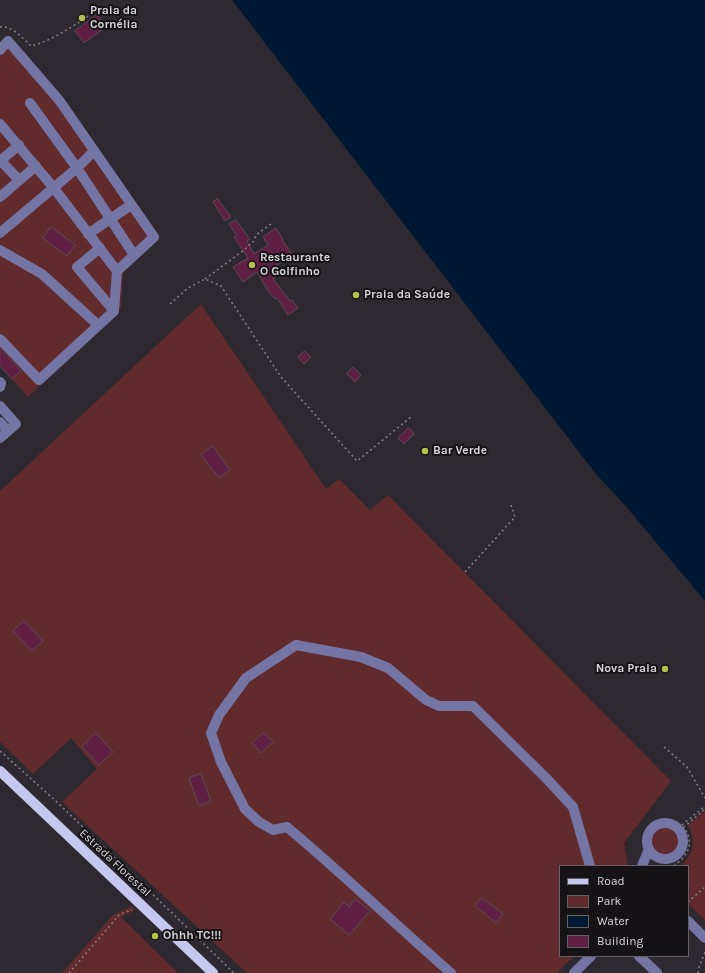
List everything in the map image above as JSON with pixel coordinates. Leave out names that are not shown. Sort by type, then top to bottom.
[{"type":"main road","name":"Estrada Florestal","points":[[0,771],[213,973]]},
{"type":"street","points":[[0,50],[8,41],[59,100],[154,237],[117,270]]},
{"type":"street","points":[[30,103],[77,168],[134,255]]},
{"type":"street","points":[[0,124],[53,187],[117,270],[114,311],[39,380],[0,339]]},
{"type":"street","points":[[18,145],[0,161],[19,180]]},
{"type":"street","points":[[0,233],[77,168],[94,151]]},
{"type":"street","points":[[0,197],[36,166]]},
{"type":"street","points":[[88,234],[131,205]]},
{"type":"street","points":[[100,248],[76,267],[114,311]]},
{"type":"street","points":[[0,250],[42,274],[98,325]]},
{"type":"street","points":[[0,382],[0,387]]},
{"type":"street","points":[[0,406],[8,431]]},
{"type":"street","points":[[0,422],[8,431]]},
{"type":"street","points":[[451,973],[287,827],[273,830],[259,822],[245,809],[221,762],[211,733],[220,715],[246,678],[296,645],[361,657],[388,668],[426,700],[439,706],[472,706],[546,778],[572,807],[590,865]]},
{"type":"street","points":[[668,823],[678,828],[681,832],[683,843],[679,854],[663,863],[649,850],[647,838],[648,833],[656,825],[668,823]]},
{"type":"street","points":[[642,865],[649,850]]},
{"type":"street","points":[[689,922],[705,938]]},
{"type":"street","points":[[574,973],[590,957]]},
{"type":"street","points":[[640,957],[657,973]]},
{"type":"path","points":[[0,27],[5,26],[20,35],[31,46],[41,44],[53,38],[93,13]]},
{"type":"path","points":[[170,304],[188,288],[205,279],[244,250],[254,241],[256,235],[271,224]]},
{"type":"path","points":[[205,279],[221,286],[281,377],[357,461],[411,417]]},
{"type":"path","points":[[465,572],[515,518],[510,502]]},
{"type":"path","points":[[664,747],[687,767],[705,798]]},
{"type":"path","points":[[0,751],[64,809],[234,973]]},
{"type":"path","points":[[683,826],[705,806]]},
{"type":"path","points":[[683,826],[705,809]]},
{"type":"path","points":[[675,865],[685,856],[689,845],[688,833],[683,826]]},
{"type":"path","points":[[689,901],[705,887]]},
{"type":"path","points":[[69,973],[120,914],[141,906]]},
{"type":"path","points":[[698,973],[700,963],[705,952]]},
{"type":"green space","points":[[5,38],[58,93],[159,237],[123,272],[121,308],[28,397],[0,366],[0,43]]},
{"type":"green space","points":[[201,304],[326,489],[339,479],[370,510],[388,495],[671,781],[624,843],[628,865],[559,865],[559,957],[573,957],[557,973],[247,973],[62,802],[97,769],[71,738],[33,774],[0,742],[0,491]]},
{"type":"green space","points":[[705,811],[705,920],[689,905],[689,865],[682,865],[691,852],[693,842],[688,825]]},
{"type":"green space","points":[[665,827],[675,831],[679,841],[675,851],[665,855],[655,851],[651,841],[655,831]]},
{"type":"green space","points":[[132,906],[135,910],[121,917],[178,973],[62,973],[113,915]]},
{"type":"water","points":[[232,0],[705,0],[705,601],[624,504],[595,473]]},
{"type":"building","points":[[97,15],[106,27],[84,43],[75,31]]},
{"type":"building","points":[[218,199],[231,217],[225,221],[213,202]]},
{"type":"building","points":[[236,220],[250,239],[247,241],[254,254],[268,245],[263,237],[276,228],[292,254],[271,269],[276,277],[273,279],[290,301],[292,300],[298,308],[288,315],[277,298],[275,299],[268,291],[257,272],[243,282],[233,267],[248,258],[234,237],[237,236],[229,224]]},
{"type":"building","points":[[51,227],[75,245],[67,256],[43,238]]},
{"type":"building","points":[[0,348],[21,371],[12,379],[0,366]]},
{"type":"building","points":[[305,351],[311,357],[304,364],[298,357]]},
{"type":"building","points":[[353,367],[361,375],[355,382],[347,374]]},
{"type":"building","points":[[409,428],[414,434],[404,444],[398,438]]},
{"type":"building","points":[[213,446],[230,470],[219,478],[201,455]]},
{"type":"building","points":[[24,621],[43,641],[32,651],[13,631]]},
{"type":"building","points":[[96,733],[113,752],[99,765],[82,747]]},
{"type":"building","points":[[264,733],[273,742],[261,753],[252,743]]},
{"type":"building","points":[[201,774],[211,801],[199,806],[189,778]]},
{"type":"building","points":[[482,898],[503,914],[496,923],[475,906]]},
{"type":"building","points":[[355,899],[370,911],[349,935],[330,919],[344,902],[349,907]]},
{"type":"place","name":"Praia da Cornélia","points":[[82,18]]},
{"type":"place","name":"Restaurante O Golfinho","points":[[252,265]]},
{"type":"place","name":"Praia da Saúde","points":[[356,295]]},
{"type":"place","name":"Bar Verde","points":[[425,451]]},
{"type":"place","name":"Nova Praia","points":[[665,669]]},
{"type":"place","name":"Ohhh TC!!!","points":[[155,936]]}]
